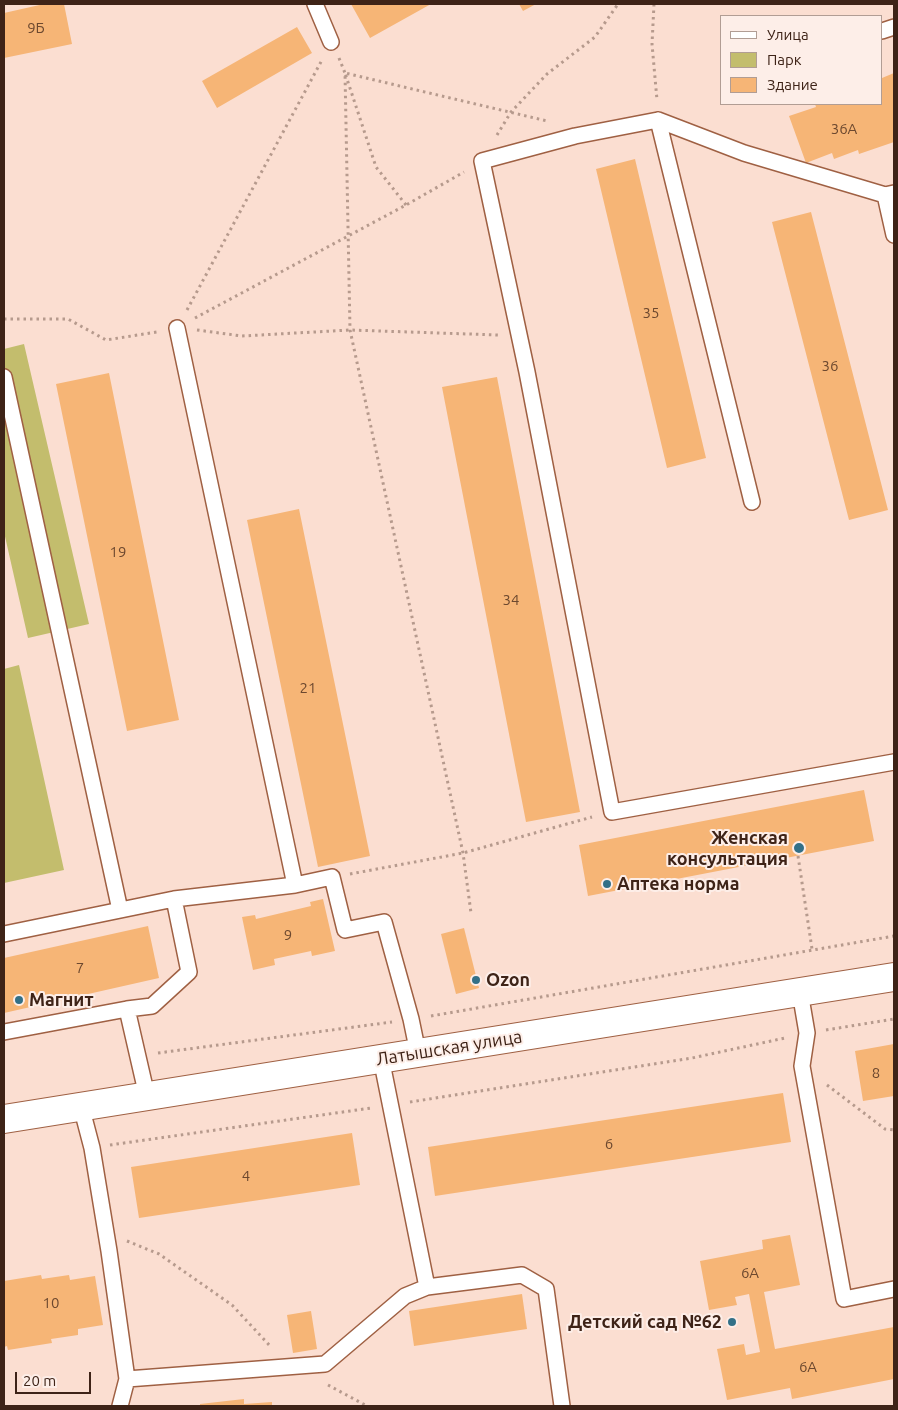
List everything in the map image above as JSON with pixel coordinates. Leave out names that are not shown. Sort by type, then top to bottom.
[{"type":"street","name":"Латышская улица","points":[[4,1119],[894,977]]},
{"type":"lane","points":[[315,4],[331,42]]},
{"type":"lane","points":[[658,120],[752,502]]},
{"type":"lane","points":[[894,235],[889,194],[744,153],[658,120],[575,136],[482,161],[527,372],[612,812],[894,762]]},
{"type":"lane","points":[[177,328],[295,885]]},
{"type":"lane","points":[[4,377],[120,910]]},
{"type":"lane","points":[[4,934],[174,899],[295,885],[332,877],[345,930],[384,922],[411,1019],[418,1053]]},
{"type":"lane","points":[[4,1032],[152,1006],[189,972],[174,899]]},
{"type":"lane","points":[[800,992],[807,1033],[802,1066],[844,1300],[894,1289]]},
{"type":"lane","points":[[127,1009],[147,1096]]},
{"type":"lane","points":[[381,1058],[427,1287]]},
{"type":"lane","points":[[81,1106],[92,1148],[127,1379],[120,1406]]},
{"type":"lane","points":[[127,1379],[325,1364],[405,1296],[427,1287],[522,1275],[546,1289],[562,1406]]},
{"type":"path","points":[[177,328],[406,205],[482,161],[511,112],[546,74],[595,37],[618,4]]},
{"type":"path","points":[[654,4],[652,44],[658,120]]},
{"type":"path","points":[[331,42],[346,73],[376,167],[406,205]]},
{"type":"path","points":[[177,328],[331,42]]},
{"type":"path","points":[[346,73],[557,123],[575,136]]},
{"type":"path","points":[[346,73],[350,330],[463,853],[471,913]]},
{"type":"path","points":[[4,318],[68,319],[106,340],[177,328],[242,336],[350,330],[503,336]]},
{"type":"path","points":[[332,877],[463,853],[612,812]]},
{"type":"path","points":[[798,856],[812,949]]},
{"type":"path","points":[[138,1056],[411,1019],[894,936]]},
{"type":"path","points":[[92,1148],[390,1105],[692,1058],[807,1033],[894,1018]]},
{"type":"path","points":[[802,1066],[885,1128],[894,1130]]},
{"type":"path","points":[[106,1232],[159,1254],[232,1305],[289,1367]]},
{"type":"path","points":[[328,1385],[367,1406]]},
{"type":"green space","points":[[24,344],[89,624],[28,638],[4,532],[4,349]]},
{"type":"green space","points":[[19,665],[64,870],[4,883],[4,669]]},
{"type":"building","points":[[44,4],[64,4],[72,44],[4,58],[4,13]]},
{"type":"building","points":[[351,4],[431,4],[370,38]]},
{"type":"building","points":[[519,4],[536,4],[523,11]]},
{"type":"building","points":[[297,27],[312,53],[217,108],[202,81]]},
{"type":"building","points":[[894,73],[894,142],[859,154],[858,150],[834,159],[832,153],[806,163],[789,116],[816,107],[815,105],[883,105],[883,78]]},
{"type":"building","points":[[635,159],[706,458],[667,468],[596,169]]},
{"type":"building","points":[[811,212],[888,510],[849,520],[772,222]]},
{"type":"building","points":[[109,373],[179,720],[127,731],[56,384]]},
{"type":"building","points":[[497,377],[580,812],[526,822],[442,387]]},
{"type":"building","points":[[299,509],[370,856],[318,867],[247,520]]},
{"type":"building","points":[[864,790],[874,841],[588,896],[579,845]]},
{"type":"building","points":[[323,899],[335,951],[312,956],[311,951],[274,959],[275,965],[253,970],[242,917],[255,915],[256,919],[311,906],[310,902]]},
{"type":"building","points":[[148,926],[159,978],[4,1013],[4,958]]},
{"type":"building","points":[[464,928],[479,988],[456,994],[441,934]]},
{"type":"building","points":[[894,1044],[894,1096],[863,1101],[855,1051]]},
{"type":"building","points":[[783,1093],[791,1142],[435,1196],[428,1147]]},
{"type":"building","points":[[352,1133],[360,1185],[139,1218],[131,1167]]},
{"type":"building","points":[[790,1235],[800,1285],[764,1292],[775,1349],[894,1327],[894,1379],[792,1399],[790,1388],[727,1400],[717,1349],[744,1344],[746,1355],[760,1352],[749,1294],[735,1297],[737,1305],[709,1310],[700,1261],[763,1249],[762,1240]]},
{"type":"building","points":[[41,1275],[42,1279],[69,1275],[70,1280],[95,1276],[103,1325],[78,1329],[78,1335],[51,1339],[52,1343],[8,1350],[7,1346],[4,1347],[4,1281]]},
{"type":"building","points":[[522,1294],[527,1329],[414,1346],[409,1311]]},
{"type":"building","points":[[311,1311],[317,1349],[293,1353],[287,1315]]},
{"type":"building","points":[[244,1399],[244,1404],[272,1402],[272,1406],[200,1406],[200,1404]]},
{"type":"place","name":"Женская консультация","points":[[799,848]]},
{"type":"place","name":"Аптека норма","points":[[607,884]]},
{"type":"place","name":"Ozon","points":[[476,980]]},
{"type":"place","name":"Магнит","points":[[19,1000]]},
{"type":"place","name":"Детский сад №62","points":[[732,1322]]}]
